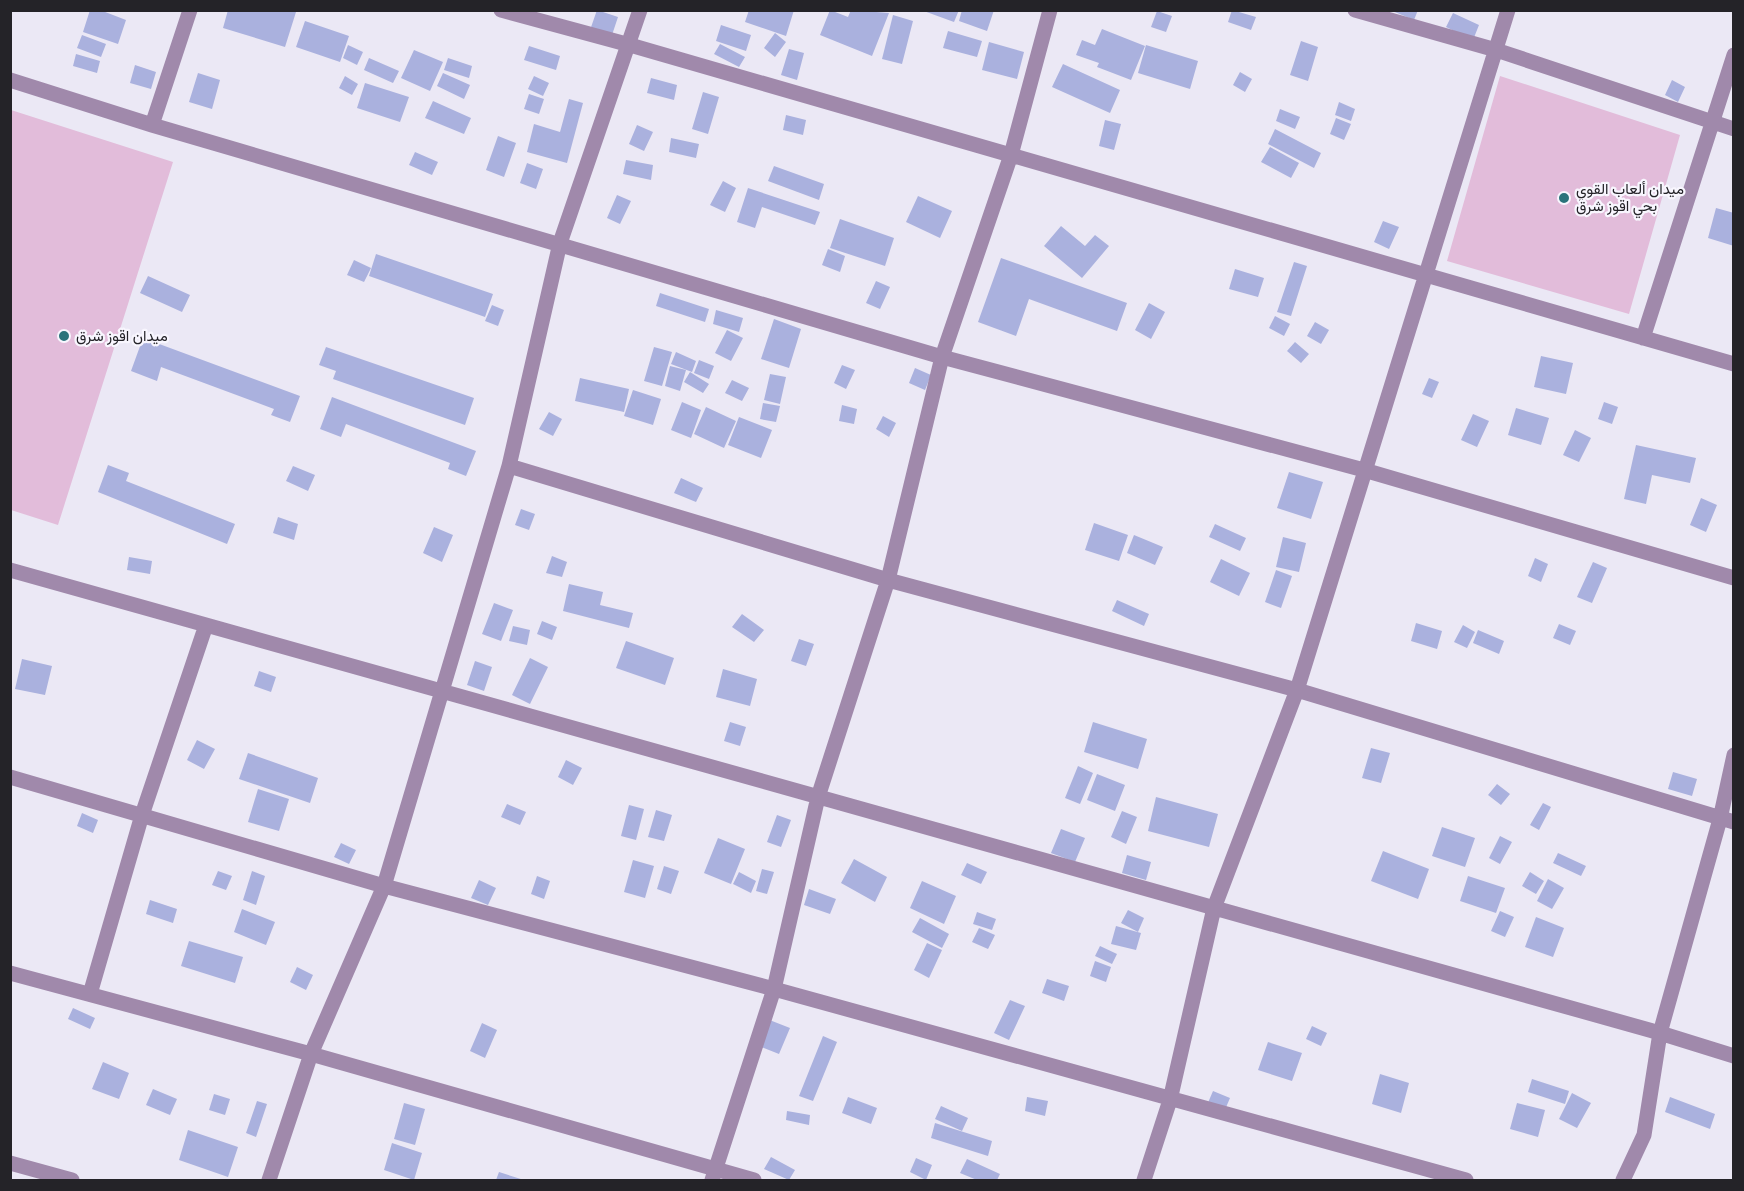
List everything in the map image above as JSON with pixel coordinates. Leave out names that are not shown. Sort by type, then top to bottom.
[{"type":"street","points":[[152,124],[190,10]]},
{"type":"street","points":[[501,10],[630,45],[1734,364]]},
{"type":"street","points":[[269,1180],[311,1054],[384,886],[509,466],[560,243],[630,45],[640,10]]},
{"type":"street","points":[[714,1174],[774,989],[818,797],[888,580],[942,357],[1011,155],[1050,10]]},
{"type":"street","points":[[1355,10],[1496,50],[1734,129]]},
{"type":"street","points":[[1144,1180],[1170,1100],[1214,908],[1297,690],[1508,10]]},
{"type":"street","points":[[1643,338],[1734,55]]},
{"type":"street","points":[[10,80],[942,357],[1364,470],[1734,578]]},
{"type":"street","points":[[509,466],[888,580],[1297,690],[1727,821]]},
{"type":"street","points":[[10,570],[1660,1033],[1734,1056]]},
{"type":"street","points":[[90,994],[142,815],[206,625]]},
{"type":"street","points":[[1623,1180],[1644,1135],[1660,1033],[1727,821],[1734,755]]},
{"type":"street","points":[[10,777],[384,886],[774,989],[1466,1180]]},
{"type":"street","points":[[10,973],[311,1054],[714,1174],[754,1180]]},
{"type":"street","points":[[10,1163],[72,1180]]},
{"type":"shaded area","name":"ميدان ألعاب القوي بحي اقوز شرق","points":[[1500,76],[1680,135],[1629,314],[1447,261]]},
{"type":"shaded area","name":"ميدان اقوز شرق","points":[[11,110],[173,162],[58,525],[11,510]]},
{"type":"building","points":[[90,10],[100,10],[126,20],[118,44],[83,32]]},
{"type":"building","points":[[228,10],[296,12],[285,47],[223,28]]},
{"type":"building","points":[[597,10],[618,17],[610,41],[589,33]]},
{"type":"building","points":[[749,10],[794,10],[786,36],[745,22]]},
{"type":"building","points":[[830,10],[848,17],[851,10],[889,13],[872,56],[820,35]]},
{"type":"building","points":[[921,10],[959,10],[954,22]]},
{"type":"building","points":[[962,10],[994,10],[987,31],[959,21]]},
{"type":"building","points":[[1232,10],[1256,17],[1251,30],[1228,22]]},
{"type":"building","points":[[1390,10],[1418,10],[1414,20]]},
{"type":"building","points":[[1157,11],[1172,16],[1166,32],[1151,27]]},
{"type":"building","points":[[1453,13],[1479,25],[1473,40],[1446,27]]},
{"type":"building","points":[[893,15],[913,21],[902,64],[882,59]]},
{"type":"building","points":[[305,21],[349,36],[340,62],[296,47]]},
{"type":"building","points":[[721,25],[751,35],[746,51],[716,41]]},
{"type":"building","points":[[1102,29],[1145,46],[1131,80],[1097,67],[1099,63],[1076,55],[1082,40],[1095,45]]},
{"type":"building","points":[[948,31],[982,41],[977,57],[943,48]]},
{"type":"building","points":[[775,33],[786,42],[775,57],[764,48]]},
{"type":"building","points":[[82,35],[106,44],[101,57],[77,48]]},
{"type":"building","points":[[1301,41],[1318,47],[1308,81],[1290,75]]},
{"type":"building","points":[[989,42],[1024,52],[1017,79],[982,70]]},
{"type":"building","points":[[720,44],[745,57],[739,67],[714,54]]},
{"type":"building","points":[[348,45],[363,52],[357,65],[343,58]]},
{"type":"building","points":[[1146,45],[1198,61],[1190,89],[1138,73]]},
{"type":"building","points":[[529,46],[560,56],[556,70],[524,60]]},
{"type":"building","points":[[789,49],[804,53],[797,80],[781,75]]},
{"type":"building","points":[[414,50],[443,62],[430,91],[401,78]]},
{"type":"building","points":[[76,54],[100,61],[97,73],[73,66]]},
{"type":"building","points":[[369,58],[399,71],[393,83],[364,70]]},
{"type":"building","points":[[448,58],[472,66],[469,78],[444,70]]},
{"type":"building","points":[[1063,64],[1120,90],[1110,113],[1052,87]]},
{"type":"building","points":[[135,65],[156,72],[151,89],[130,83]]},
{"type":"building","points":[[1240,72],[1252,79],[1245,92],[1233,85]]},
{"type":"building","points":[[198,73],[220,80],[212,109],[189,102]]},
{"type":"building","points":[[443,73],[470,85],[464,99],[437,86]]},
{"type":"building","points":[[345,76],[358,84],[352,95],[339,88]]},
{"type":"building","points":[[534,76],[549,83],[543,96],[528,89]]},
{"type":"building","points":[[651,78],[677,85],[674,100],[647,93]]},
{"type":"building","points":[[1672,80],[1685,87],[1678,102],[1665,95]]},
{"type":"building","points":[[365,83],[409,97],[400,122],[357,108]]},
{"type":"building","points":[[703,92],[719,97],[708,134],[692,129]]},
{"type":"building","points":[[529,94],[544,99],[539,114],[524,109]]},
{"type":"building","points":[[569,99],[583,103],[567,163],[527,152],[534,124],[560,132]]},
{"type":"building","points":[[433,101],[471,118],[464,134],[425,118]]},
{"type":"building","points":[[1339,102],[1355,109],[1351,121],[1335,115]]},
{"type":"building","points":[[1280,109],[1300,117],[1295,129],[1276,121]]},
{"type":"building","points":[[786,115],[806,120],[803,135],[783,130]]},
{"type":"building","points":[[1336,118],[1351,124],[1344,140],[1330,134]]},
{"type":"building","points":[[1105,120],[1121,124],[1114,150],[1099,146]]},
{"type":"building","points":[[637,125],[653,132],[644,151],[629,144]]},
{"type":"building","points":[[1275,129],[1321,153],[1314,168],[1268,144]]},
{"type":"building","points":[[498,136],[516,143],[504,177],[486,170]]},
{"type":"building","points":[[671,138],[699,144],[696,158],[669,152]]},
{"type":"building","points":[[1270,147],[1299,163],[1291,178],[1261,162]]},
{"type":"building","points":[[415,152],[438,162],[432,175],[409,165]]},
{"type":"building","points":[[626,160],[653,165],[651,180],[623,174]]},
{"type":"building","points":[[527,163],[543,169],[536,189],[520,183]]},
{"type":"building","points":[[774,166],[824,184],[819,200],[768,181]]},
{"type":"building","points":[[723,181],[736,188],[725,212],[710,205]]},
{"type":"building","points":[[748,188],[820,212],[815,225],[762,207],[755,228],[737,222]]},
{"type":"building","points":[[617,195],[631,201],[620,224],[607,218]]},
{"type":"building","points":[[918,196],[952,211],[940,238],[906,222]]},
{"type":"building","points":[[1716,208],[1734,213],[1734,246],[1708,238]]},
{"type":"building","points":[[840,219],[894,238],[885,266],[830,248]]},
{"type":"building","points":[[1383,221],[1399,227],[1389,249],[1374,242]]},
{"type":"building","points":[[1061,226],[1085,246],[1095,235],[1109,246],[1082,278],[1044,246]]},
{"type":"building","points":[[828,249],[845,256],[840,272],[822,265]]},
{"type":"building","points":[[376,254],[493,294],[485,317],[369,276]]},
{"type":"building","points":[[1001,258],[1127,303],[1117,331],[1029,299],[1016,336],[978,322]]},
{"type":"building","points":[[354,260],[371,268],[364,282],[347,275]]},
{"type":"building","points":[[1294,262],[1307,266],[1291,316],[1277,312]]},
{"type":"building","points":[[1235,269],[1264,278],[1258,297],[1229,289]]},
{"type":"building","points":[[148,276],[190,295],[182,312],[140,293]]},
{"type":"building","points":[[876,281],[890,287],[880,309],[866,303]]},
{"type":"building","points":[[660,293],[709,309],[705,322],[656,306]]},
{"type":"building","points":[[1149,303],[1165,312],[1151,339],[1135,330]]},
{"type":"building","points":[[492,305],[504,310],[498,326],[485,321]]},
{"type":"building","points":[[716,310],[743,318],[739,332],[713,324]]},
{"type":"building","points":[[1275,316],[1290,324],[1284,336],[1269,328]]},
{"type":"building","points":[[774,319],[801,329],[789,368],[761,359]]},
{"type":"building","points":[[1315,322],[1329,330],[1321,344],[1307,336]]},
{"type":"building","points":[[727,330],[743,338],[731,361],[715,353]]},
{"type":"building","points":[[143,338],[300,396],[290,422],[271,415],[274,409],[161,367],[157,381],[131,371]]},
{"type":"building","points":[[1295,342],[1309,354],[1301,363],[1287,351]]},
{"type":"building","points":[[326,347],[474,398],[465,425],[333,379],[336,371],[319,365]]},
{"type":"building","points":[[654,347],[672,352],[662,386],[644,381]]},
{"type":"building","points":[[676,352],[696,361],[692,372],[671,364]]},
{"type":"building","points":[[1541,356],[1573,363],[1566,394],[1534,387]]},
{"type":"building","points":[[699,360],[714,366],[709,379],[694,373]]},
{"type":"building","points":[[842,365],[855,370],[846,389],[834,383]]},
{"type":"building","points":[[670,366],[686,370],[680,391],[665,386]]},
{"type":"building","points":[[915,368],[931,375],[925,390],[909,383]]},
{"type":"building","points":[[690,372],[709,384],[703,393],[684,382]]},
{"type":"building","points":[[770,374],[786,377],[780,404],[764,400]]},
{"type":"building","points":[[580,378],[629,389],[624,412],[575,401]]},
{"type":"building","points":[[1429,378],[1439,382],[1432,398],[1422,394]]},
{"type":"building","points":[[732,380],[749,388],[742,401],[725,393]]},
{"type":"building","points":[[633,390],[661,399],[653,425],[624,416]]},
{"type":"building","points":[[332,397],[476,451],[466,476],[448,469],[450,463],[346,424],[341,437],[320,429]]},
{"type":"building","points":[[682,402],[701,410],[691,438],[671,430]]},
{"type":"building","points":[[1604,402],[1618,407],[1612,424],[1598,419]]},
{"type":"building","points":[[763,403],[780,406],[776,422],[760,419]]},
{"type":"building","points":[[842,405],[857,409],[854,424],[839,421]]},
{"type":"building","points":[[706,407],[736,421],[724,448],[694,434]]},
{"type":"building","points":[[1516,408],[1549,418],[1541,445],[1508,435]]},
{"type":"building","points":[[549,412],[562,419],[553,436],[539,429]]},
{"type":"building","points":[[1473,414],[1489,421],[1477,447],[1461,440]]},
{"type":"building","points":[[883,416],[896,423],[889,437],[876,429]]},
{"type":"building","points":[[739,417],[772,430],[761,458],[728,445]]},
{"type":"building","points":[[1575,430],[1591,438],[1579,462],[1563,455]]},
{"type":"building","points":[[1636,445],[1696,458],[1690,483],[1652,475],[1646,504],[1624,499]]},
{"type":"building","points":[[108,465],[129,473],[126,481],[235,524],[227,544],[98,492]]},
{"type":"building","points":[[293,466],[315,475],[308,491],[286,481]]},
{"type":"building","points":[[1289,472],[1323,482],[1311,519],[1277,508]]},
{"type":"building","points":[[681,478],[703,488],[696,502],[674,493]]},
{"type":"building","points":[[1701,498],[1717,505],[1706,532],[1690,525]]},
{"type":"building","points":[[521,509],[535,514],[529,530],[515,525]]},
{"type":"building","points":[[278,517],[298,524],[294,540],[273,533]]},
{"type":"building","points":[[1094,523],[1128,535],[1119,561],[1085,550]]},
{"type":"building","points":[[1215,524],[1246,538],[1240,551],[1209,537]]},
{"type":"building","points":[[434,527],[453,535],[442,562],[423,553]]},
{"type":"building","points":[[1134,535],[1163,547],[1155,565],[1127,553]]},
{"type":"building","points":[[1283,537],[1306,543],[1299,572],[1276,567]]},
{"type":"building","points":[[552,556],[567,562],[562,577],[546,573]]},
{"type":"building","points":[[129,557],[152,561],[150,574],[127,570]]},
{"type":"building","points":[[1535,558],[1548,564],[1541,582],[1528,576]]},
{"type":"building","points":[[1221,559],[1250,573],[1239,596],[1210,582]]},
{"type":"building","points":[[1593,562],[1607,568],[1592,603],[1577,597]]},
{"type":"building","points":[[1276,570],[1292,576],[1281,608],[1265,602]]},
{"type":"building","points":[[569,584],[603,592],[600,605],[633,613],[629,628],[563,611]]},
{"type":"building","points":[[1117,600],[1149,614],[1144,626],[1112,611]]},
{"type":"building","points":[[494,603],[513,610],[501,641],[482,634]]},
{"type":"building","points":[[742,614],[764,630],[754,642],[732,627]]},
{"type":"building","points":[[542,621],[557,627],[552,640],[537,634]]},
{"type":"building","points":[[1416,623],[1442,631],[1437,649],[1411,641]]},
{"type":"building","points":[[1559,624],[1576,631],[1570,645],[1553,638]]},
{"type":"building","points":[[1463,625],[1475,632],[1467,648],[1454,642]]},
{"type":"building","points":[[513,626],[530,630],[527,645],[509,641]]},
{"type":"building","points":[[1478,630],[1504,641],[1499,654],[1473,643]]},
{"type":"building","points":[[799,639],[814,644],[806,666],[791,661]]},
{"type":"building","points":[[626,641],[674,658],[665,685],[616,668]]},
{"type":"building","points":[[530,658],[548,667],[530,704],[512,695]]},
{"type":"building","points":[[22,659],[52,666],[45,695],[15,689]]},
{"type":"building","points":[[475,661],[492,667],[484,691],[467,685]]},
{"type":"building","points":[[723,669],[757,679],[750,706],[716,697]]},
{"type":"building","points":[[259,671],[276,677],[271,692],[254,686]]},
{"type":"building","points":[[730,722],[746,727],[740,746],[724,741]]},
{"type":"building","points":[[1093,722],[1147,739],[1138,769],[1084,752]]},
{"type":"building","points":[[197,740],[215,749],[204,769],[187,760]]},
{"type":"building","points":[[1371,748],[1390,753],[1381,783],[1362,778]]},
{"type":"building","points":[[248,753],[318,778],[310,803],[239,779]]},
{"type":"building","points":[[566,760],[582,768],[573,785],[558,777]]},
{"type":"building","points":[[1078,766],[1093,773],[1080,804],[1065,798]]},
{"type":"building","points":[[1673,772],[1697,779],[1692,796],[1668,789]]},
{"type":"building","points":[[1097,774],[1125,785],[1115,811],[1087,800]]},
{"type":"building","points":[[1497,784],[1510,794],[1501,805],[1488,795]]},
{"type":"building","points":[[258,789],[289,799],[279,831],[248,822]]},
{"type":"building","points":[[1156,797],[1218,814],[1209,847],[1148,831]]},
{"type":"building","points":[[1543,803],[1551,807],[1539,830],[1530,825]]},
{"type":"building","points":[[507,804],[526,812],[520,825],[501,817]]},
{"type":"building","points":[[629,805],[644,809],[636,840],[621,836]]},
{"type":"building","points":[[656,810],[672,815],[664,841],[648,837]]},
{"type":"building","points":[[1122,811],[1137,817],[1126,844],[1111,837]]},
{"type":"building","points":[[82,813],[98,820],[93,833],[77,826]]},
{"type":"building","points":[[777,815],[791,820],[781,847],[767,842]]},
{"type":"building","points":[[1442,827],[1475,838],[1465,867],[1432,856]]},
{"type":"building","points":[[1061,829],[1085,838],[1075,862],[1051,853]]},
{"type":"building","points":[[1500,836],[1512,842],[1500,864],[1489,858]]},
{"type":"building","points":[[718,838],[745,849],[731,884],[704,873]]},
{"type":"building","points":[[341,843],[356,850],[349,864],[334,857]]},
{"type":"building","points":[[1383,851],[1429,869],[1418,899],[1371,881]]},
{"type":"building","points":[[1558,853],[1586,866],[1581,876],[1553,863]]},
{"type":"building","points":[[1127,855],[1151,862],[1146,880],[1122,873]]},
{"type":"building","points":[[854,859],[887,877],[875,902],[841,883]]},
{"type":"building","points":[[633,860],[654,866],[645,898],[624,892]]},
{"type":"building","points":[[967,863],[987,872],[981,884],[961,875]]},
{"type":"building","points":[[664,866],[679,871],[671,894],[657,889]]},
{"type":"building","points":[[762,869],[774,872],[767,894],[756,891]]},
{"type":"building","points":[[218,871],[232,876],[226,890],[212,885]]},
{"type":"building","points":[[252,871],[265,876],[256,905],[243,900]]},
{"type":"building","points":[[739,872],[756,881],[751,893],[733,884]]},
{"type":"building","points":[[1530,872],[1544,881],[1536,894],[1522,886]]},
{"type":"building","points":[[537,876],[550,881],[544,899],[531,894]]},
{"type":"building","points":[[1468,876],[1505,888],[1496,913],[1460,901]]},
{"type":"building","points":[[1548,879],[1564,888],[1552,909],[1537,901]]},
{"type":"building","points":[[479,880],[496,888],[488,905],[471,898]]},
{"type":"building","points":[[922,881],[956,896],[944,924],[910,908]]},
{"type":"building","points":[[809,889],[836,899],[830,914],[804,905]]},
{"type":"building","points":[[150,900],[177,909],[173,923],[146,914]]},
{"type":"building","points":[[242,909],[275,922],[266,945],[234,932]]},
{"type":"building","points":[[1128,910],[1144,918],[1138,932],[1121,923]]},
{"type":"building","points":[[1500,911],[1514,917],[1505,937],[1491,931]]},
{"type":"building","points":[[977,912],[996,919],[992,930],[973,924]]},
{"type":"building","points":[[1536,917],[1564,928],[1553,957],[1525,947]]},
{"type":"building","points":[[920,918],[949,934],[942,948],[912,932]]},
{"type":"building","points":[[1116,926],[1141,933],[1136,950],[1111,944]]},
{"type":"building","points":[[979,928],[995,935],[988,949],[972,942]]},
{"type":"building","points":[[189,941],[243,957],[235,983],[181,966]]},
{"type":"building","points":[[927,943],[942,950],[929,978],[914,970]]},
{"type":"building","points":[[1100,946],[1117,954],[1112,964],[1095,956]]},
{"type":"building","points":[[1095,961],[1111,967],[1106,982],[1090,976]]},
{"type":"building","points":[[297,967],[313,975],[306,990],[290,982]]},
{"type":"building","points":[[1047,979],[1069,986],[1064,1001],[1042,993]]},
{"type":"building","points":[[1010,1000],[1025,1006],[1009,1040],[994,1033]]},
{"type":"building","points":[[73,1008],[95,1018],[90,1029],[68,1019]]},
{"type":"building","points":[[767,1019],[790,1028],[779,1054],[756,1045]]},
{"type":"building","points":[[482,1023],[497,1030],[485,1058],[470,1051]]},
{"type":"building","points":[[1312,1026],[1327,1033],[1321,1046],[1306,1039]]},
{"type":"building","points":[[823,1036],[837,1042],[813,1101],[799,1096]]},
{"type":"building","points":[[1268,1042],[1302,1053],[1292,1081],[1258,1070]]},
{"type":"building","points":[[103,1062],[129,1073],[119,1099],[92,1089]]},
{"type":"building","points":[[1380,1074],[1409,1083],[1401,1113],[1372,1104]]},
{"type":"building","points":[[1532,1079],[1569,1091],[1565,1104],[1528,1092]]},
{"type":"building","points":[[153,1089],[177,1099],[170,1115],[146,1105]]},
{"type":"building","points":[[1213,1091],[1230,1098],[1224,1112],[1207,1105]]},
{"type":"building","points":[[1572,1093],[1591,1103],[1577,1128],[1559,1119]]},
{"type":"building","points":[[214,1094],[230,1099],[225,1115],[209,1110]]},
{"type":"building","points":[[848,1097],[877,1108],[871,1124],[842,1113]]},
{"type":"building","points":[[1027,1097],[1048,1101],[1045,1116],[1025,1111]]},
{"type":"building","points":[[1670,1097],[1715,1114],[1710,1129],[1665,1112]]},
{"type":"building","points":[[257,1101],[267,1104],[256,1137],[246,1133]]},
{"type":"building","points":[[404,1103],[425,1109],[415,1145],[394,1139]]},
{"type":"building","points":[[1517,1103],[1545,1110],[1538,1137],[1510,1129]]},
{"type":"building","points":[[941,1106],[968,1118],[962,1131],[935,1119]]},
{"type":"building","points":[[787,1111],[810,1115],[809,1125],[786,1120]]},
{"type":"building","points":[[935,1123],[992,1141],[988,1156],[931,1138]]},
{"type":"building","points":[[188,1130],[238,1147],[228,1177],[179,1160]]},
{"type":"building","points":[[392,1143],[422,1153],[414,1180],[384,1170]]},
{"type":"building","points":[[771,1157],[795,1170],[789,1180],[764,1169]]},
{"type":"building","points":[[916,1158],[932,1165],[926,1180],[910,1172]]},
{"type":"building","points":[[967,1159],[1000,1174],[997,1180],[977,1180],[960,1173]]},
{"type":"building","points":[[499,1172],[524,1180],[496,1180]]},
{"type":"place","name":"ميدان ألعاب القوي بحي اقوز شرق","points":[[1564,198]]},
{"type":"place","name":"ميدان اقوز شرق","points":[[64,336]]}]
